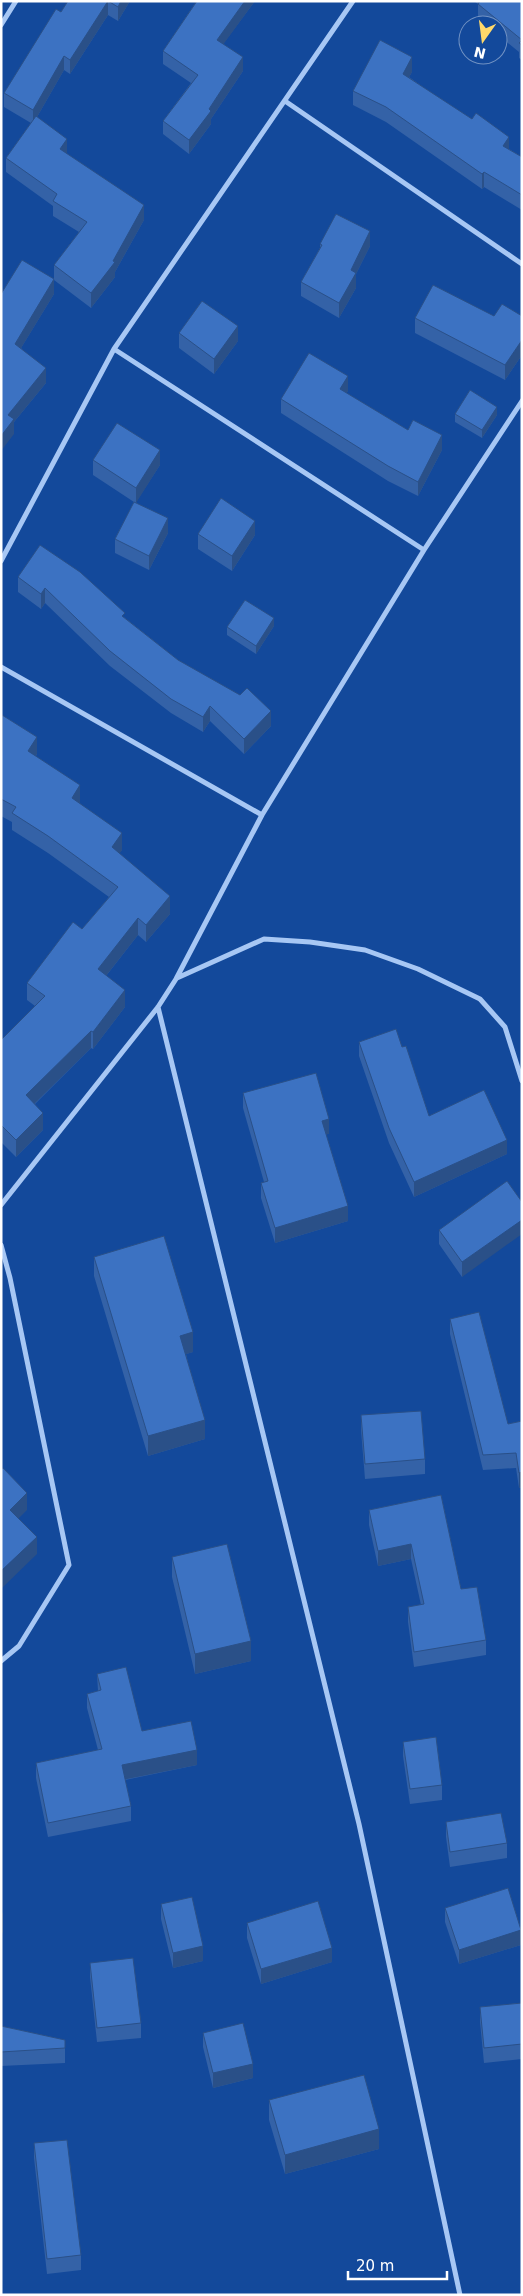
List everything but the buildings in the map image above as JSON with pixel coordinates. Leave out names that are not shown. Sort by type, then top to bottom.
[{"type":"street","points":[[1,25],[16,1]]},
{"type":"street","points":[[1,562],[114,349],[354,1]]},
{"type":"street","points":[[285,102],[522,264]]},
{"type":"street","points":[[114,349],[424,550]]},
{"type":"street","points":[[1,1204],[158,1008],[176,979],[262,815],[424,550],[522,401]]},
{"type":"street","points":[[1,667],[262,815]]},
{"type":"street","points":[[176,979],[264,939],[310,942],[365,950],[418,969],[480,999],[505,1027],[522,1081]]},
{"type":"street","points":[[158,1008],[359,1824],[460,2295]]},
{"type":"street","points":[[1,1245],[10,1278],[69,1565],[19,1646],[1,1661]]}]
